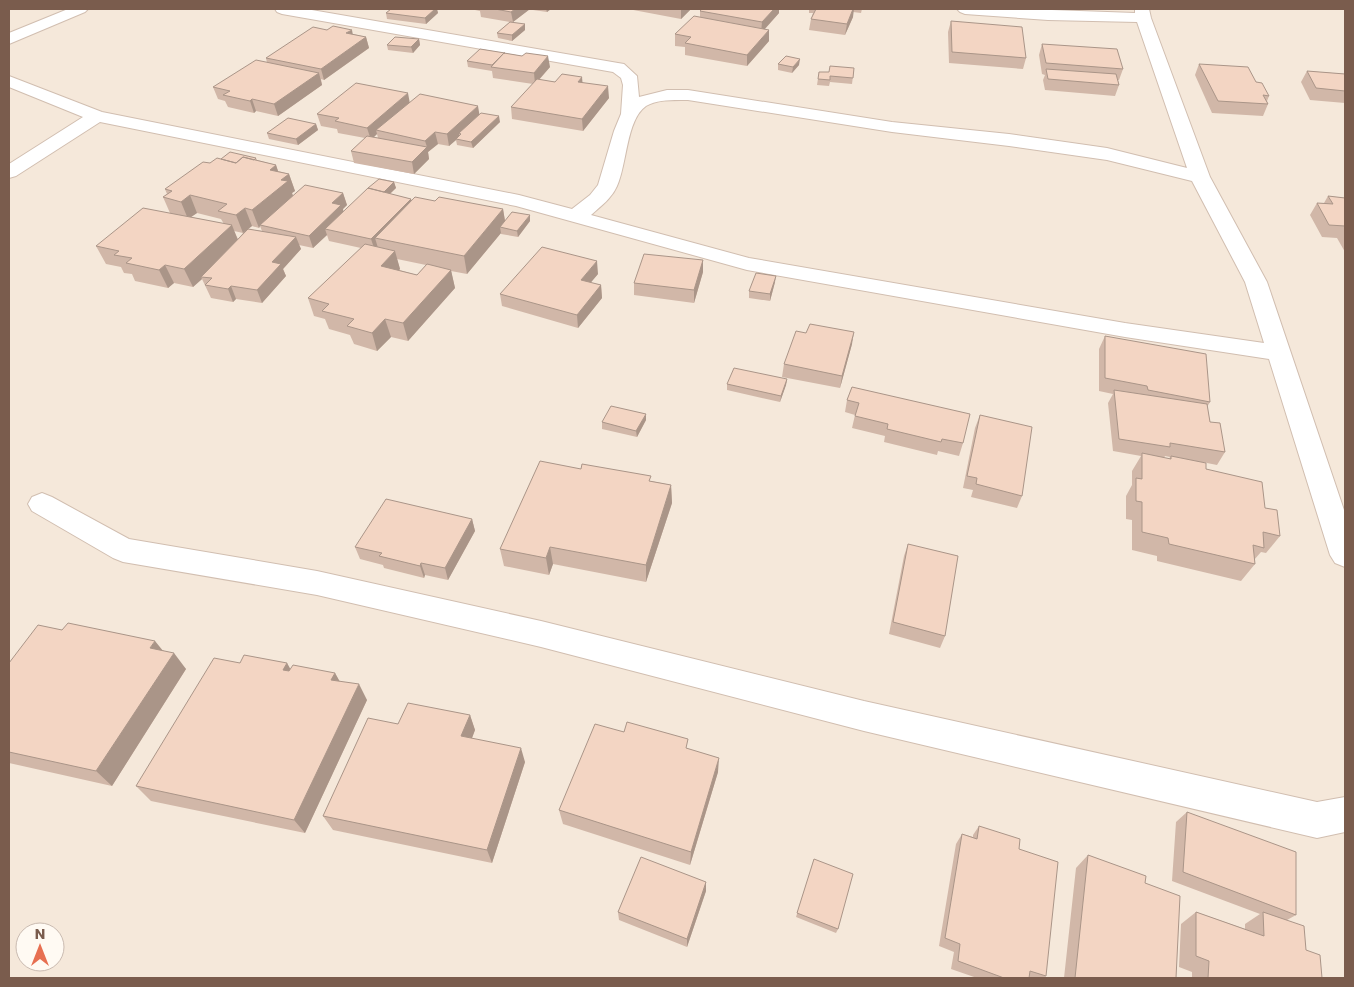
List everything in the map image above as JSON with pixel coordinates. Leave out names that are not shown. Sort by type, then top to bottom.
[{"type":"street","points":[[9,39],[80,9]]},
{"type":"street","points":[[282,9],[618,68],[629,76],[631,85],[629,113],[606,188],[576,217]]},
{"type":"street","points":[[965,9],[1048,15],[1142,13],[1200,177],[1256,282],[1345,555]]},
{"type":"street","points":[[9,81],[98,116],[519,201],[747,264],[1125,330],[1279,353]]},
{"type":"street","points":[[629,113],[638,102],[652,96],[688,95],[892,127],[1009,140],[1107,154],[1200,177]]},
{"type":"street","points":[[9,172],[98,116]]},
{"type":"street","points":[[42,504],[123,550],[317,583],[540,634],[864,716],[1317,820],[1345,815]]},
{"type":"shaded area","points":[[9,9],[1345,9],[1345,978],[9,978]]},
{"type":"building","points":[[391,9],[435,9],[425,18],[386,13]]},
{"type":"building","points":[[495,9],[515,9],[511,12]]},
{"type":"building","points":[[702,9],[774,9],[762,22],[700,11]]},
{"type":"building","points":[[816,9],[853,9],[847,24],[811,19]]},
{"type":"building","points":[[694,16],[769,30],[747,55],[685,43],[691,37],[675,34]]},
{"type":"building","points":[[951,21],[1022,27],[1026,58],[952,52]]},
{"type":"building","points":[[510,22],[525,24],[512,35],[497,33]]},
{"type":"building","points":[[333,26],[352,30],[346,33],[366,37],[321,69],[266,58],[313,27],[327,30]]},
{"type":"building","points":[[395,37],[419,39],[411,47],[387,45]]},
{"type":"building","points":[[1042,44],[1117,49],[1123,69],[1046,63]]},
{"type":"building","points":[[480,49],[505,53],[492,65],[467,61]]},
{"type":"building","points":[[504,53],[522,56],[526,53],[548,56],[534,73],[491,67]]},
{"type":"building","points":[[786,56],[800,59],[793,67],[778,64]]},
{"type":"building","points":[[256,60],[319,73],[274,104],[223,95],[230,91],[213,87]]},
{"type":"building","points":[[1199,64],[1248,67],[1256,82],[1262,83],[1269,96],[1263,95],[1268,104],[1218,101]]},
{"type":"building","points":[[830,66],[854,68],[853,78],[830,76],[830,80],[818,79],[819,72],[829,72]]},
{"type":"building","points":[[1046,69],[1116,74],[1119,85],[1048,79]]},
{"type":"building","points":[[1307,71],[1345,74],[1345,91],[1316,88]]},
{"type":"building","points":[[562,74],[582,77],[578,82],[608,86],[582,119],[511,107],[537,79],[555,82]]},
{"type":"building","points":[[356,83],[408,93],[367,128],[335,121],[339,118],[317,114]]},
{"type":"building","points":[[420,94],[478,106],[447,134],[435,132],[425,141],[376,130]]},
{"type":"building","points":[[481,113],[499,116],[471,142],[456,139],[461,134],[459,133]]},
{"type":"building","points":[[288,118],[316,124],[296,139],[267,133]]},
{"type":"building","points":[[367,136],[427,147],[412,162],[351,151]]},
{"type":"building","points":[[230,152],[256,158],[254,160],[243,157],[236,163],[221,159]]},
{"type":"building","points":[[243,157],[276,165],[270,170],[289,174],[281,180],[288,181],[252,210],[245,208],[236,215],[218,211],[227,204],[190,195],[181,202],[163,197],[172,191],[165,189],[203,162],[210,163],[217,158],[236,163]]},
{"type":"building","points":[[379,179],[394,182],[384,192],[368,188]]},
{"type":"building","points":[[305,185],[343,193],[332,203],[341,205],[309,236],[260,225]]},
{"type":"building","points":[[368,188],[411,199],[371,239],[325,229]]},
{"type":"building","points":[[1328,196],[1345,198],[1345,226],[1329,225],[1317,203],[1333,204]]},
{"type":"building","points":[[415,197],[435,201],[439,197],[503,209],[464,256],[375,238]]},
{"type":"building","points":[[143,208],[232,225],[184,269],[165,265],[159,270],[126,263],[132,258],[114,255],[119,251],[96,246]]},
{"type":"building","points":[[512,212],[530,215],[517,231],[500,227]]},
{"type":"building","points":[[248,229],[296,237],[272,262],[281,264],[257,290],[231,286],[228,289],[205,285],[212,278],[201,277]]},
{"type":"building","points":[[365,244],[395,251],[381,266],[417,275],[427,264],[451,270],[403,323],[385,319],[372,333],[347,326],[354,319],[322,311],[329,304],[308,298]]},
{"type":"building","points":[[542,247],[597,261],[581,280],[601,285],[577,315],[500,294]]},
{"type":"building","points":[[644,254],[703,260],[694,290],[634,283]]},
{"type":"building","points":[[756,273],[776,276],[770,294],[749,291]]},
{"type":"building","points":[[810,324],[854,332],[842,376],[784,364],[796,331],[806,333]]},
{"type":"building","points":[[1105,336],[1206,354],[1210,402],[1148,390],[1147,386],[1105,378]]},
{"type":"building","points":[[734,368],[787,379],[781,396],[727,384]]},
{"type":"building","points":[[852,387],[970,414],[963,443],[942,439],[941,442],[887,429],[888,424],[855,416],[859,403],[847,400]]},
{"type":"building","points":[[1114,390],[1207,404],[1210,422],[1220,423],[1225,452],[1170,443],[1170,447],[1119,439]]},
{"type":"building","points":[[611,406],[646,414],[636,431],[602,422]]},
{"type":"building","points":[[980,415],[1032,427],[1022,496],[976,484],[977,478],[967,476]]},
{"type":"building","points":[[1142,453],[1171,459],[1171,456],[1206,463],[1206,469],[1262,482],[1265,508],[1277,510],[1280,536],[1263,532],[1264,548],[1253,545],[1255,564],[1169,544],[1168,538],[1142,532],[1142,502],[1136,501],[1136,478],[1142,479]]},
{"type":"building","points":[[540,461],[581,469],[582,464],[651,476],[649,481],[671,485],[646,565],[550,547],[546,558],[500,549]]},
{"type":"building","points":[[386,499],[472,519],[445,568],[421,563],[420,566],[379,556],[382,553],[355,547]]},
{"type":"building","points":[[908,544],[958,556],[945,636],[893,622]]},
{"type":"building","points":[[68,623],[155,641],[150,648],[174,653],[96,771],[9,752],[9,663],[38,625],[62,630]]},
{"type":"building","points":[[244,655],[287,663],[283,670],[289,671],[293,665],[335,673],[331,680],[359,684],[294,820],[136,786],[214,658],[240,663]]},
{"type":"building","points":[[408,703],[470,715],[461,736],[521,748],[487,850],[323,816],[368,718],[398,724]]},
{"type":"building","points":[[627,722],[688,739],[686,748],[719,758],[691,852],[559,810],[595,724],[624,732]]},
{"type":"building","points":[[1187,812],[1296,852],[1296,915],[1183,872]]},
{"type":"building","points":[[979,826],[1020,839],[1019,849],[1058,862],[1046,976],[1030,971],[1029,978],[1004,978],[958,961],[960,944],[945,938],[962,834],[977,839]]},
{"type":"building","points":[[1088,855],[1146,876],[1145,883],[1180,896],[1176,978],[1075,978]]},
{"type":"building","points":[[641,857],[706,882],[687,939],[618,912]]},
{"type":"building","points":[[814,859],[853,874],[838,929],[797,913]]},
{"type":"building","points":[[1196,912],[1264,936],[1263,912],[1304,926],[1306,950],[1320,955],[1322,978],[1208,978],[1209,961],[1196,956]]}]
